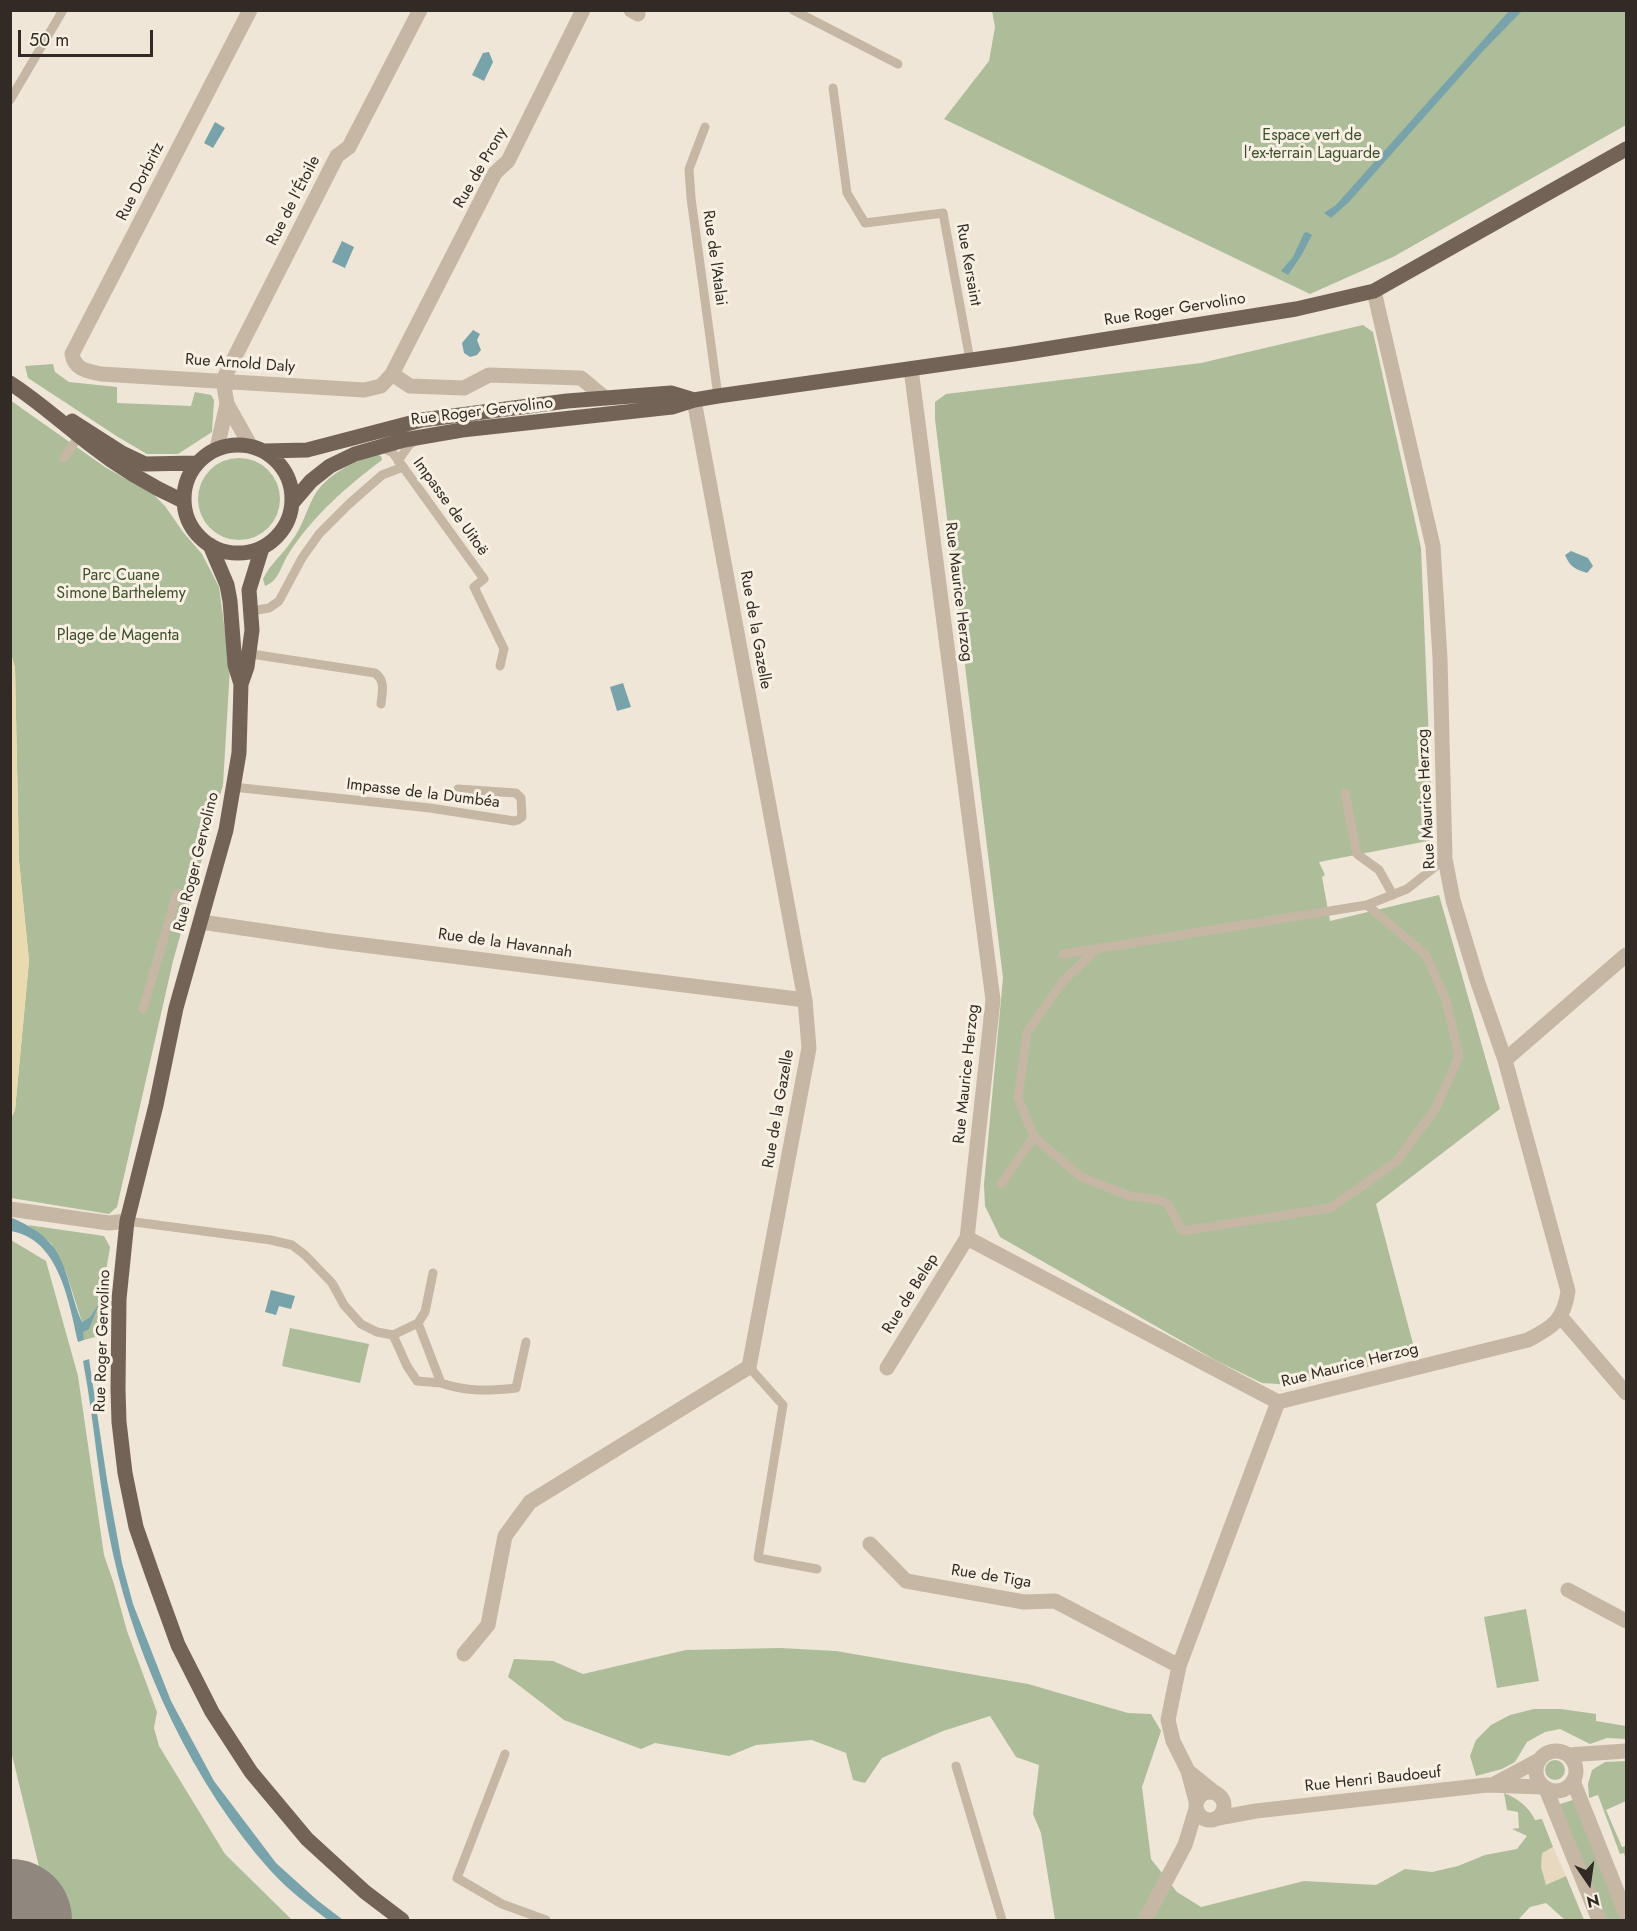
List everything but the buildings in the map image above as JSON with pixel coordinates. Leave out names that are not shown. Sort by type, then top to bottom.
[{"type":"main road","name":"Rue Roger Gervolino","points":[[293,502],[330,466],[355,454],[421,436],[672,407],[718,396],[911,369],[1296,309],[1374,291],[1626,149]]},
{"type":"main road","points":[[10,383],[122,453],[145,464],[196,463]]},
{"type":"main road","name":"Rue Roger Gervolino","points":[[257,448],[307,450],[422,420],[567,401],[671,393],[694,400]]},
{"type":"main road","points":[[43,405],[113,462],[183,501]]},
{"type":"main road","points":[[239,444],[257,448],[277,460],[286,472],[293,502],[290,516],[274,540],[262,548],[236,553],[222,551],[199,537],[191,527],[183,501],[186,481],[196,463],[217,448],[239,444]]},
{"type":"main road","name":"Rue Roger Gervolino","points":[[210,545],[228,591],[247,667],[241,684],[239,753],[226,830],[176,1008],[156,1105],[127,1221],[120,1299],[119,1422],[126,1473],[136,1527],[178,1645],[212,1712],[251,1772],[307,1839],[365,1893],[402,1920]]},
{"type":"main road","name":"Rue Roger Gervolino","points":[[242,652],[251,611],[249,590],[262,548]]},
{"type":"street","name":"Rue Dorbritz","points":[[81,369],[74,363],[72,354],[250,10]]},
{"type":"street","name":"Rue de l'Étoile","points":[[223,380],[337,156],[349,147],[420,10]]},
{"type":"street","name":"Rue de Prony","points":[[392,374],[495,173],[508,161],[583,10]]},
{"type":"street","name":"Rue Maurice Herzog","points":[[911,369],[993,1000],[967,1238],[1278,1402],[1528,1340],[1546,1330],[1561,1317],[1568,1291],[1505,1060],[1478,983],[1453,900],[1445,859],[1440,658],[1433,546],[1374,291]]},
{"type":"street","name":"Rue Arnold Daly","points":[[81,369],[101,374],[364,390],[381,386],[392,374]]},
{"type":"street","name":"Rue Roger Gervolino","points":[[392,374],[410,386],[464,388],[489,375],[581,378],[605,398]]},
{"type":"street","points":[[217,448],[227,404],[223,380]]},
{"type":"street","name":"Rue de la Gazelle","points":[[694,400],[805,1000],[809,1048],[749,1367]]},
{"type":"street","points":[[227,404],[257,448]]},
{"type":"street","name":"Rue de la Havannah","points":[[201,922],[331,941],[805,1000]]},
{"type":"street","points":[[1505,1060],[1625,959]]},
{"type":"street","points":[[10,1209],[109,1223],[127,1221]]},
{"type":"street","name":"Rue de Belep","points":[[887,1368],[967,1238]]},
{"type":"street","points":[[1561,1317],[1626,1393]]},
{"type":"street","points":[[464,1654],[488,1624],[505,1536],[530,1502],[749,1367]]},
{"type":"street","points":[[1216,1819],[1204,1819],[1197,1813],[1188,1771],[1173,1741],[1168,1720],[1179,1666],[1278,1402]]},
{"type":"street","name":"Rue de Tiga","points":[[870,1544],[906,1581],[1024,1602],[1054,1601],[1179,1666]]},
{"type":"street","points":[[1568,1590],[1626,1621]]},
{"type":"street","points":[[1599,1920],[1535,1771],[1542,1755],[1552,1751],[1568,1755],[1619,1751]]},
{"type":"street","points":[[1544,1788],[1558,1791],[1569,1786],[1586,1766],[1619,1751]]},
{"type":"street","points":[[1568,1755],[1575,1764],[1574,1778],[1626,1914]]},
{"type":"street","name":"Rue Henri Baudoeuf","points":[[1494,1784],[1539,1760]]},
{"type":"street","points":[[1185,1845],[1221,1815],[1224,1806],[1218,1795],[1188,1771]]},
{"type":"street","name":"Rue Henri Baudoeuf","points":[[1216,1819],[1256,1810],[1494,1784],[1544,1788]]},
{"type":"street","points":[[1145,1920],[1185,1845],[1196,1805],[1202,1794],[1218,1795]]},
{"type":"street","name":"Rue Henri Baudoeuf","points":[[1218,1795],[1256,1810]]},
{"type":"lane","points":[[10,100],[63,10]]},
{"type":"lane","points":[[793,10],[898,64]]},
{"type":"lane","name":"Rue Kersaint","points":[[833,88],[848,193],[865,223],[943,213],[970,360]]},
{"type":"lane","name":"Rue de l'Atalai","points":[[705,127],[689,169],[718,396]]},
{"type":"lane","points":[[64,458],[79,436]]},
{"type":"lane","points":[[251,611],[269,608],[279,601],[302,558],[319,534],[381,475],[401,464],[409,445],[421,436]]},
{"type":"lane","points":[[380,447],[393,453],[401,464]]},
{"type":"lane","name":"Impasse de Uitoë","points":[[401,464],[483,579],[474,587],[504,649],[500,666]]},
{"type":"lane","points":[[242,652],[375,673],[383,684],[381,704]]},
{"type":"lane","name":"Impasse de la Dumbéa","points":[[233,787],[430,808],[514,821],[522,817],[521,798],[516,793],[458,789]]},
{"type":"lane","points":[[1345,792],[1357,854],[1379,870],[1393,895]]},
{"type":"lane","points":[[1063,954],[1366,905],[1407,889],[1445,859]]},
{"type":"lane","points":[[143,1009],[177,892]]},
{"type":"lane","points":[[1098,948],[1064,980],[1027,1032],[1018,1098],[1034,1137],[1081,1177],[1130,1196],[1159,1200],[1168,1204],[1182,1231],[1330,1208],[1396,1162],[1436,1108],[1459,1056],[1446,1000],[1426,956],[1366,905]]},
{"type":"lane","points":[[1001,1185],[1034,1137]]},
{"type":"lane","points":[[127,1221],[271,1240],[292,1245],[321,1270],[332,1283],[344,1305],[361,1324],[377,1332],[393,1335],[418,1323],[425,1312],[433,1273]]},
{"type":"lane","points":[[418,1323],[441,1383]]},
{"type":"lane","points":[[393,1335],[407,1366],[417,1381],[441,1383],[459,1389],[484,1392],[516,1388],[526,1342]]},
{"type":"lane","points":[[749,1367],[783,1405],[758,1558],[818,1569]]},
{"type":"lane","points":[[505,1754],[457,1878],[502,1904],[546,1920]]},
{"type":"lane","points":[[956,1766],[1002,1920]]},
{"type":"green space","name":"Espace vert de l'ex-terrain Laguarde","points":[[992,11],[1626,11],[1626,125],[1393,257],[1310,294],[944,119],[989,61],[995,27]]},
{"type":"green space","points":[[1363,325],[1373,332],[1421,548],[1433,840],[1319,862],[1325,875],[1322,877],[1330,921],[1439,895],[1500,1109],[1376,1204],[1416,1355],[1294,1385],[1262,1383],[1215,1360],[1000,1237],[985,1206],[984,1184],[1003,978],[935,419],[935,402],[946,394],[1201,363]]},
{"type":"green space","points":[[53,364],[55,372],[69,382],[117,387],[117,403],[191,406],[195,392],[211,395],[214,400],[212,432],[178,454],[147,454],[28,378],[25,366]]},
{"type":"green space","name":"Plage de Magenta","points":[[10,400],[105,467],[154,495],[165,506],[202,554],[219,587],[230,668],[223,785],[173,961],[117,1207],[109,1214],[11,1198],[11,1118],[15,1110],[29,961],[19,861],[15,668],[10,650]]},
{"type":"green space","points":[[375,454],[381,456],[382,460],[343,491],[320,514],[289,553],[277,577],[265,586],[263,579],[295,537],[319,488],[341,470]]},
{"type":"green space","points":[[231,458],[247,458],[262,465],[273,476],[280,491],[277,515],[268,528],[247,540],[231,540],[216,533],[205,522],[198,507],[198,491],[205,476],[216,465]]},
{"type":"green space","points":[[28,1225],[104,1236],[110,1247],[95,1337],[84,1340],[82,1332],[97,1307],[90,1317],[82,1322],[66,1272],[51,1243]]},
{"type":"green space","points":[[11,1240],[46,1261],[78,1376],[104,1555],[127,1631],[157,1712],[154,1728],[159,1746],[225,1854],[292,1920],[52,1920],[11,1751]]},
{"type":"green space","points":[[290,1328],[369,1344],[360,1383],[282,1366]]},
{"type":"green space","points":[[1526,1609],[1539,1681],[1497,1688],[1484,1617]]},
{"type":"green space","points":[[780,1648],[836,1651],[1028,1684],[1128,1713],[1151,1714],[1161,1731],[1142,1787],[1151,1859],[1177,1892],[1201,1907],[1304,1881],[1376,1885],[1405,1869],[1432,1872],[1458,1866],[1485,1855],[1517,1849],[1527,1836],[1512,1829],[1519,1828],[1518,1812],[1507,1810],[1504,1793],[1522,1804],[1535,1820],[1542,1819],[1553,1847],[1542,1854],[1546,1884],[1566,1876],[1584,1920],[1565,1920],[1546,1903],[1530,1907],[1518,1920],[1055,1920],[1041,1833],[1033,1814],[1039,1765],[1016,1757],[990,1716],[943,1731],[882,1758],[865,1783],[853,1780],[846,1753],[812,1740],[756,1745],[729,1756],[655,1743],[641,1749],[564,1720],[508,1677],[514,1659],[553,1661],[583,1674],[686,1650]]},
{"type":"green space","points":[[1534,1709],[1561,1709],[1596,1714],[1596,1721],[1626,1726],[1626,1739],[1607,1738],[1590,1744],[1560,1729],[1545,1732],[1527,1742],[1515,1762],[1502,1769],[1476,1776],[1470,1756],[1476,1740],[1491,1725],[1510,1715]]},
{"type":"green space","points":[[1555,1760],[1562,1763],[1565,1770],[1562,1777],[1555,1780],[1548,1777],[1545,1770],[1548,1763]]},
{"type":"green space","points":[[1626,1761],[1626,1801],[1606,1810],[1622,1847],[1626,1846],[1626,1860],[1624,1853],[1620,1854],[1598,1795],[1589,1798],[1588,1784],[1592,1770],[1605,1762]]},
{"type":"green space","points":[[1576,1799],[1625,1920],[1604,1920],[1559,1807],[1560,1804]]},
{"type":"sand","name":"Plage de Magenta","points":[[10,650],[15,668],[19,861],[29,961],[15,1110],[11,1118]]},
{"type":"shaded area","points":[[1553,1847],[1566,1876],[1546,1885],[1541,1867],[1542,1853]]},
{"type":"water","points":[[1509,11],[1522,11],[1482,52],[1349,202],[1331,218],[1324,213],[1336,205]]},
{"type":"water","points":[[489,52],[493,62],[484,81],[472,75],[483,53]]},
{"type":"water","points":[[215,122],[225,128],[213,148],[204,143]]},
{"type":"water","points":[[1304,233],[1312,235],[1288,275],[1281,271],[1293,257]]},
{"type":"water","points":[[342,241],[354,247],[345,268],[332,262]]},
{"type":"water","points":[[473,330],[480,334],[477,340],[481,350],[477,355],[470,357],[464,353],[462,343]]},
{"type":"water","points":[[1571,551],[1588,558],[1593,566],[1587,573],[1571,565],[1565,555]]},
{"type":"water","points":[[623,683],[631,707],[617,711],[610,687]]},
{"type":"water","points":[[10,1217],[37,1231],[56,1251],[65,1270],[82,1322],[90,1317],[99,1304],[89,1329],[83,1332],[84,1340],[78,1342],[66,1291],[51,1259],[27,1236],[11,1231]]},
{"type":"water","points":[[271,1290],[295,1296],[291,1309],[279,1306],[276,1315],[265,1312]]},
{"type":"water","points":[[89,1359],[122,1563],[133,1604],[171,1701],[214,1781],[276,1863],[343,1920],[328,1920],[283,1884],[270,1870],[242,1837],[217,1800],[172,1722],[137,1638],[113,1554],[83,1361]]},
{"type":"park label","name":"Parc Cuane Simone Barthelemy","points":[[121,585]]}]
